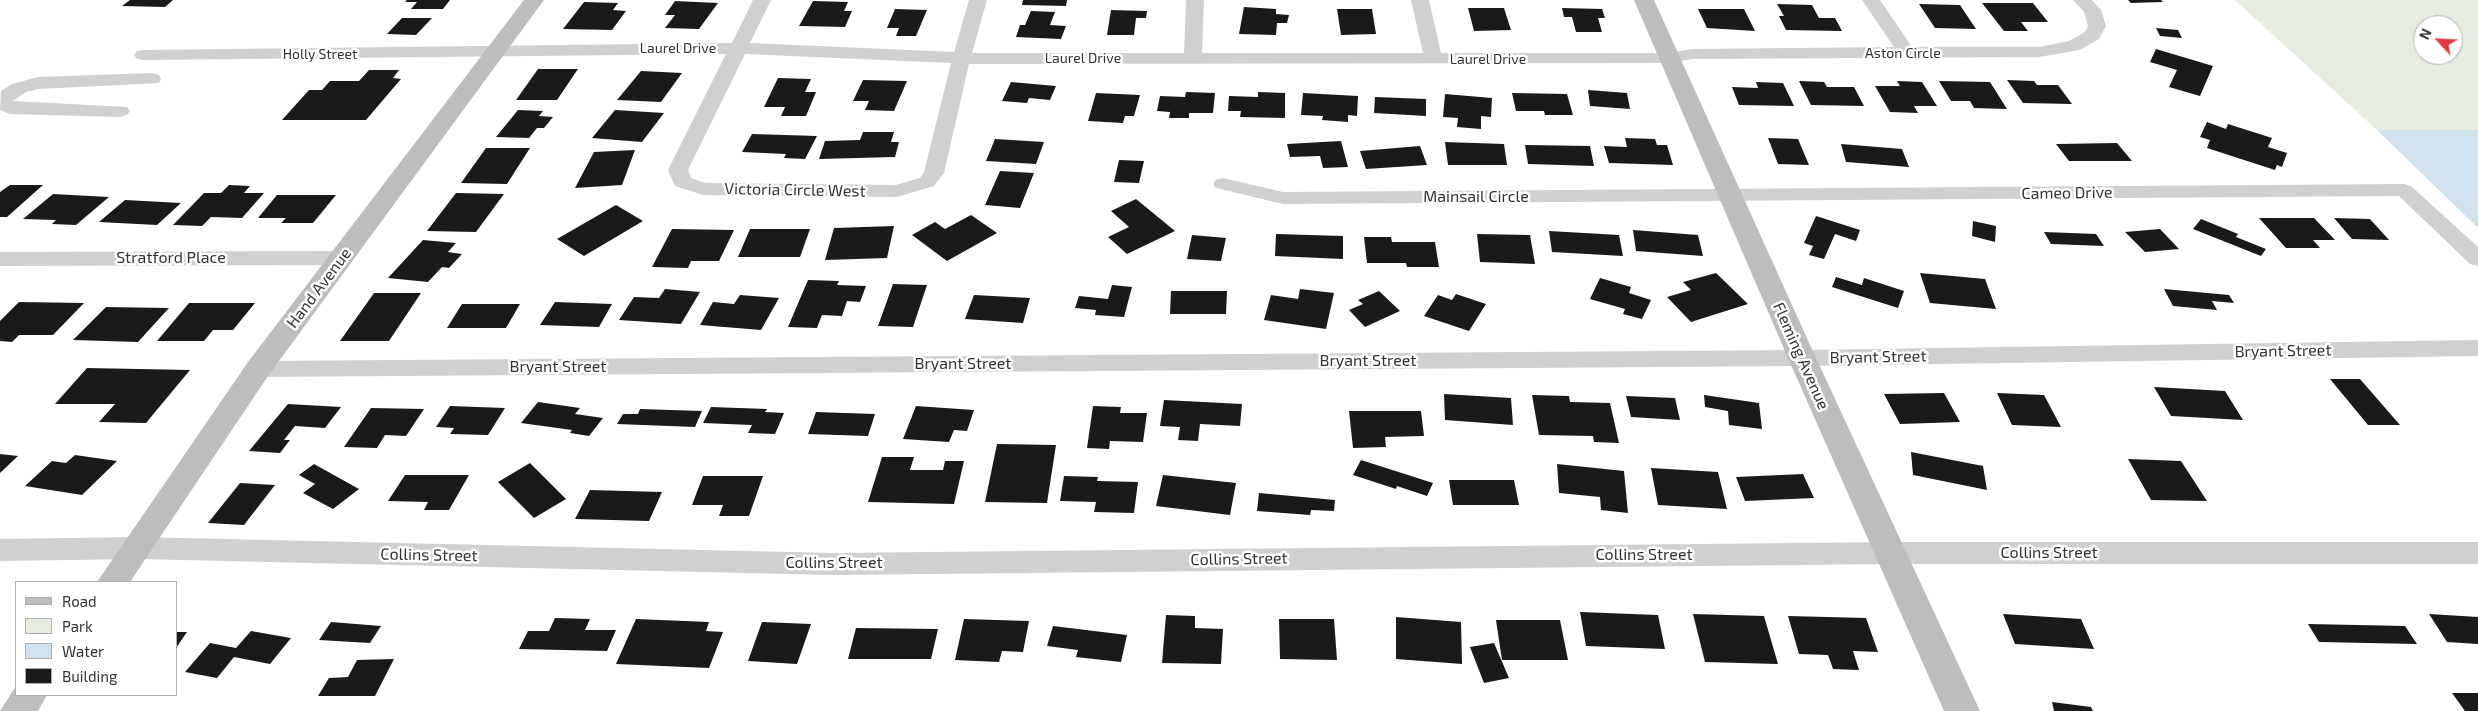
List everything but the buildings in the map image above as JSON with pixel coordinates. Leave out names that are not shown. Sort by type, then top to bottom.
[{"type":"street","name":"Hand Avenue","points":[[114,581],[258,369],[534,0]]},
{"type":"street","points":[[738,48],[762,0]]},
{"type":"street","points":[[961,58],[978,0]]},
{"type":"street","points":[[1192,59],[1195,0]]},
{"type":"street","points":[[1420,0],[1433,59]]},
{"type":"street","name":"Fleming Avenue","points":[[1644,0],[1802,358],[1962,711]]},
{"type":"street","points":[[1871,0],[1907,54]]},
{"type":"street","name":"Aston Circle","points":[[1669,58],[1693,54],[2039,52],[2074,46],[2093,35],[2096,26],[2092,10],[2082,0]]},
{"type":"street","name":"Laurel Drive","points":[[496,51],[738,48],[961,58],[1669,58]]},
{"type":"street","name":"Victoria Circle West","points":[[738,48],[678,170],[682,182],[703,189],[897,191],[927,182],[934,173],[961,58]]},
{"type":"street","name":"Holly Street","points":[[143,55],[496,51]]},
{"type":"street","points":[[120,111],[10,108],[2,103],[8,95],[20,88],[38,83],[152,79]]},
{"type":"street","name":"Mainsail Circle","points":[[1223,184],[1283,198],[1730,196]]},
{"type":"street","name":"Cameo Drive","points":[[1730,196],[2404,190],[2478,259]]},
{"type":"street","name":"Stratford Place","points":[[0,259],[342,258]]},
{"type":"street","name":"Bryant Street","points":[[258,369],[1802,358],[2478,348]]},
{"type":"street","name":"Collins Street","points":[[0,550],[138,548],[833,564],[1892,553],[2478,553]]},
{"type":"street","points":[[18,711],[29,696]]},
{"type":"green space","points":[[2235,0],[2478,0],[2478,130],[2377,130]]},
{"type":"water","points":[[2377,130],[2478,130],[2478,228]]}]
